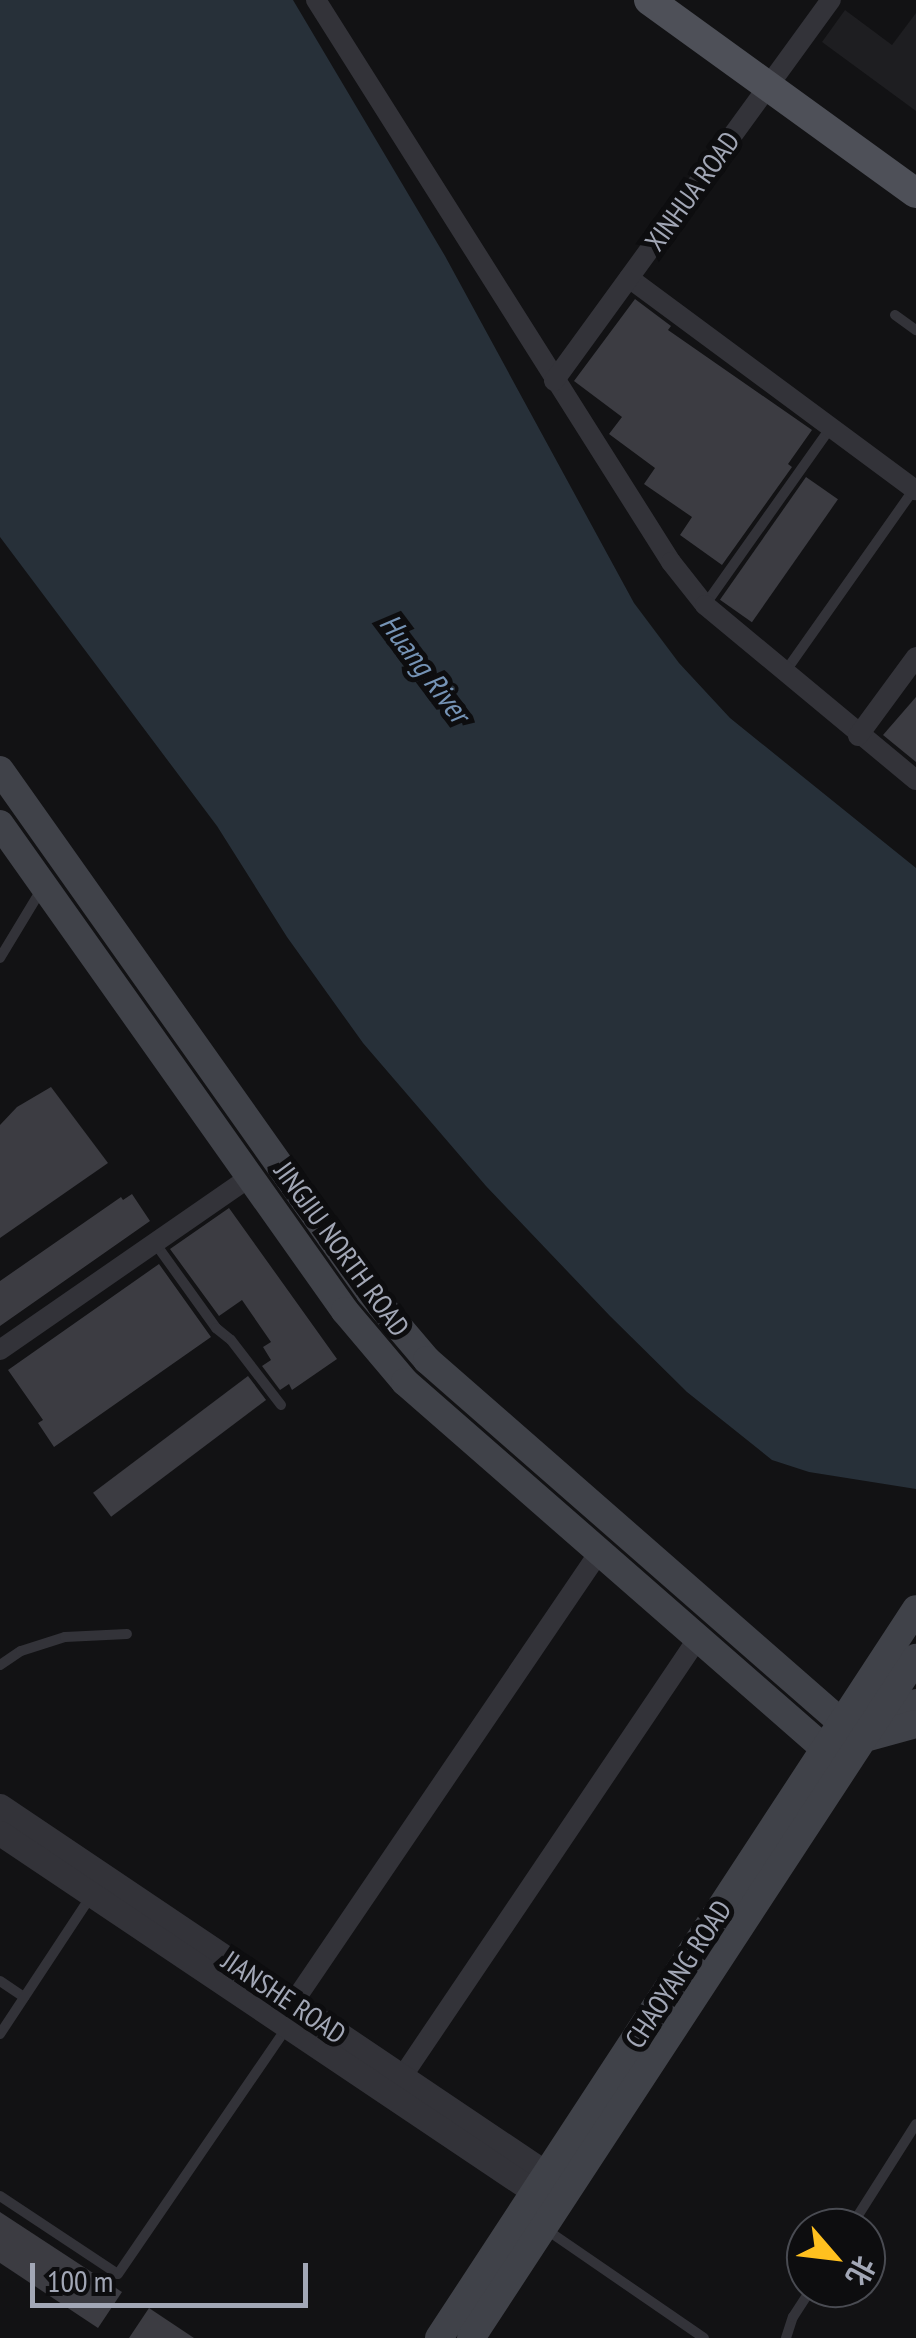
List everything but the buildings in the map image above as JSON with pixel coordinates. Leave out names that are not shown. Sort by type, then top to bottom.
[{"type":"main road","points":[[649,0],[916,168]]},
{"type":"main road","points":[[682,0],[916,193]]},
{"type":"main road","name":"JINGJIU NORTH ROAD","points":[[0,770],[407,1340],[852,1731]]},
{"type":"main road","name":"JINGJIU NORTH ROAD","points":[[0,824],[384,1361],[825,1749]]},
{"type":"main road","name":"CHAOYANG ROAD","points":[[439,2338],[550,2198],[852,1731],[916,1609]]},
{"type":"main road","points":[[880,1713],[916,1658]]},
{"type":"main road","points":[[825,1749],[880,1713],[916,1703]]},
{"type":"main road","points":[[852,1731],[916,1724]]},
{"type":"main road","name":"CHAOYANG ROAD","points":[[470,2338],[550,2198],[825,1749]]},
{"type":"street","points":[[316,0],[671,562],[705,606],[916,780]]},
{"type":"street","name":"XINHUA ROAD","points":[[554,381],[831,0]]},
{"type":"street","points":[[629,278],[915,490]]},
{"type":"street","points":[[858,736],[916,657]]},
{"type":"street","points":[[0,1350],[251,1176]]},
{"type":"street","points":[[290,2015],[600,1551]]},
{"type":"street","points":[[402,2076],[698,1638]]},
{"type":"street","name":"JIANSHE ROAD","points":[[0,1806],[550,2198]]},
{"type":"street","name":"JIANSHE ROAD","points":[[0,1834],[92,1895],[290,2015],[402,2076],[550,2198]]},
{"type":"lane","points":[[895,315],[916,330]]},
{"type":"lane","points":[[705,606],[830,427]]},
{"type":"lane","points":[[784,673],[915,490]]},
{"type":"lane","points":[[0,958],[44,885]]},
{"type":"lane","points":[[155,1243],[216,1328],[231,1340],[281,1405]]},
{"type":"lane","points":[[0,1666],[21,1651],[65,1638],[127,1634]]},
{"type":"lane","points":[[0,2034],[92,1895]]},
{"type":"lane","points":[[0,1981],[24,1998]]},
{"type":"lane","points":[[0,2196],[118,2274],[290,2015]]},
{"type":"lane","points":[[863,2208],[916,2124]]},
{"type":"lane","points":[[550,2198],[704,2338]]},
{"type":"lane","points":[[786,2338],[799,2308]]},
{"type":"shaded area","points":[[845,10],[892,45],[916,13],[916,111],[822,42]]},
{"type":"water","name":"Huang River","points":[[0,0],[293,0],[445,256],[634,603],[679,663],[730,718],[916,868],[916,1489],[809,1472],[772,1460],[687,1392],[610,1316],[486,1186],[363,1043],[287,937],[217,826],[0,537]]}]
